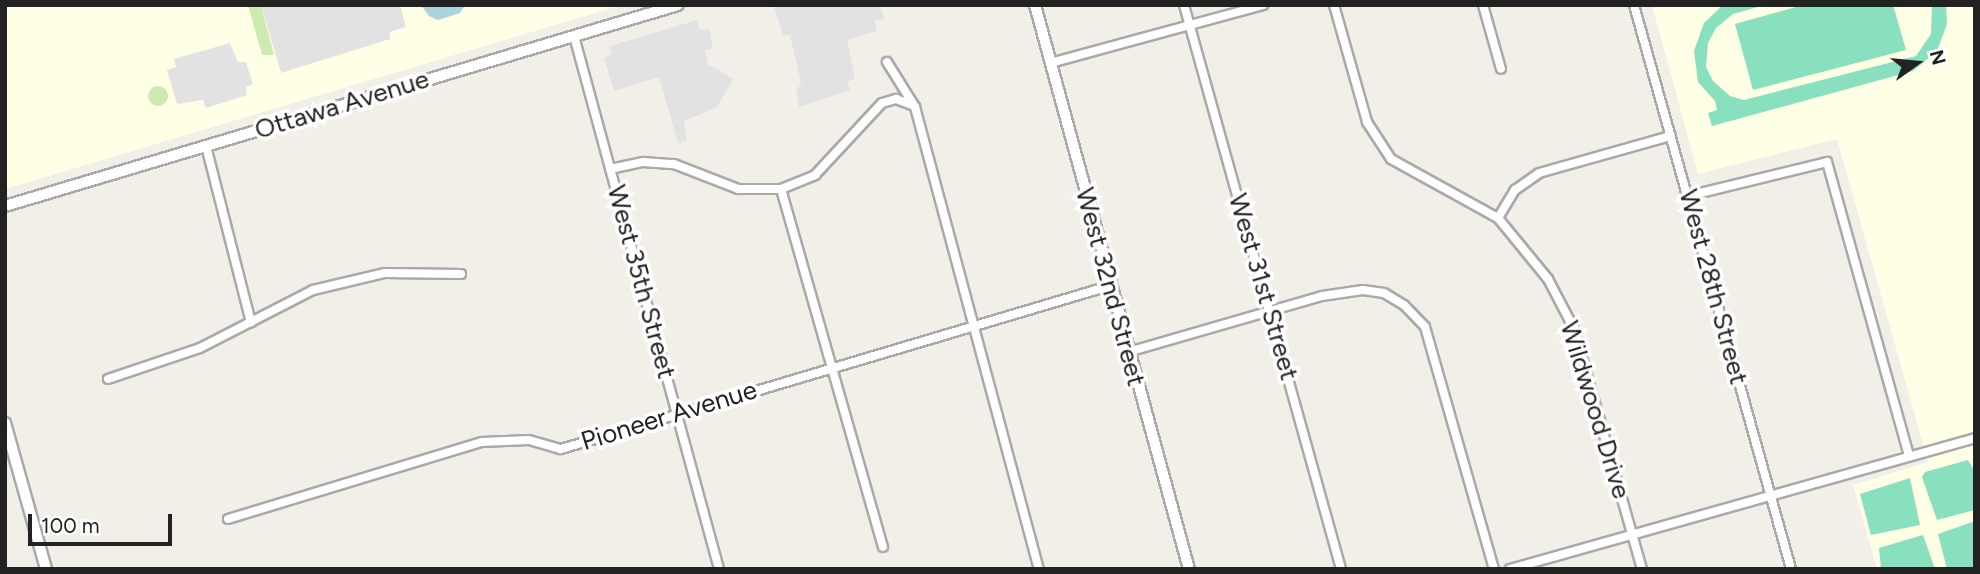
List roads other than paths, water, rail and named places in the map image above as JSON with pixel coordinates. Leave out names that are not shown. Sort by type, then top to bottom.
[{"type":"street","name":"Ottawa Avenue","points":[[5,205],[678,5]]},
{"type":"street","name":"West 32nd Street","points":[[1035,5],[1109,286],[1189,569]]},
{"type":"street","name":"West 31st Street","points":[[1184,5],[1341,569]]},
{"type":"street","points":[[1050,63],[1263,5]]},
{"type":"street","name":"Wildwood Drive","points":[[1334,5],[1367,122],[1391,159],[1498,218],[1539,265],[1574,329],[1642,569]]},
{"type":"street","points":[[1483,5],[1501,69]]},
{"type":"street","name":"West 28th Street","points":[[1634,5],[1791,569]]},
{"type":"street","name":"West 35th Street","points":[[574,36],[719,569]]},
{"type":"street","points":[[887,62],[915,107],[1039,569]]},
{"type":"street","points":[[610,169],[643,162],[674,164],[738,189],[781,189],[815,175],[882,103],[907,100],[915,107]]},
{"type":"street","points":[[1498,218],[1516,190],[1539,173],[1671,136]]},
{"type":"street","points":[[206,146],[251,322]]},
{"type":"street","points":[[1688,196],[1827,162],[1909,456]]},
{"type":"street","points":[[781,189],[883,547]]},
{"type":"street","points":[[108,379],[176,358],[313,290],[363,276],[461,274]]},
{"type":"street","name":"Pioneer Avenue","points":[[228,519],[482,442],[529,440],[561,449],[832,366],[1109,286]]},
{"type":"street","points":[[1128,352],[1363,290],[1375,290],[1404,305],[1425,327],[1494,569]]},
{"type":"street","points":[[5,423],[46,569]]},
{"type":"street","points":[[1510,569],[1975,438]]},
{"type":"water","points":[[421,5],[465,5],[460,13],[438,20],[429,16]]}]
